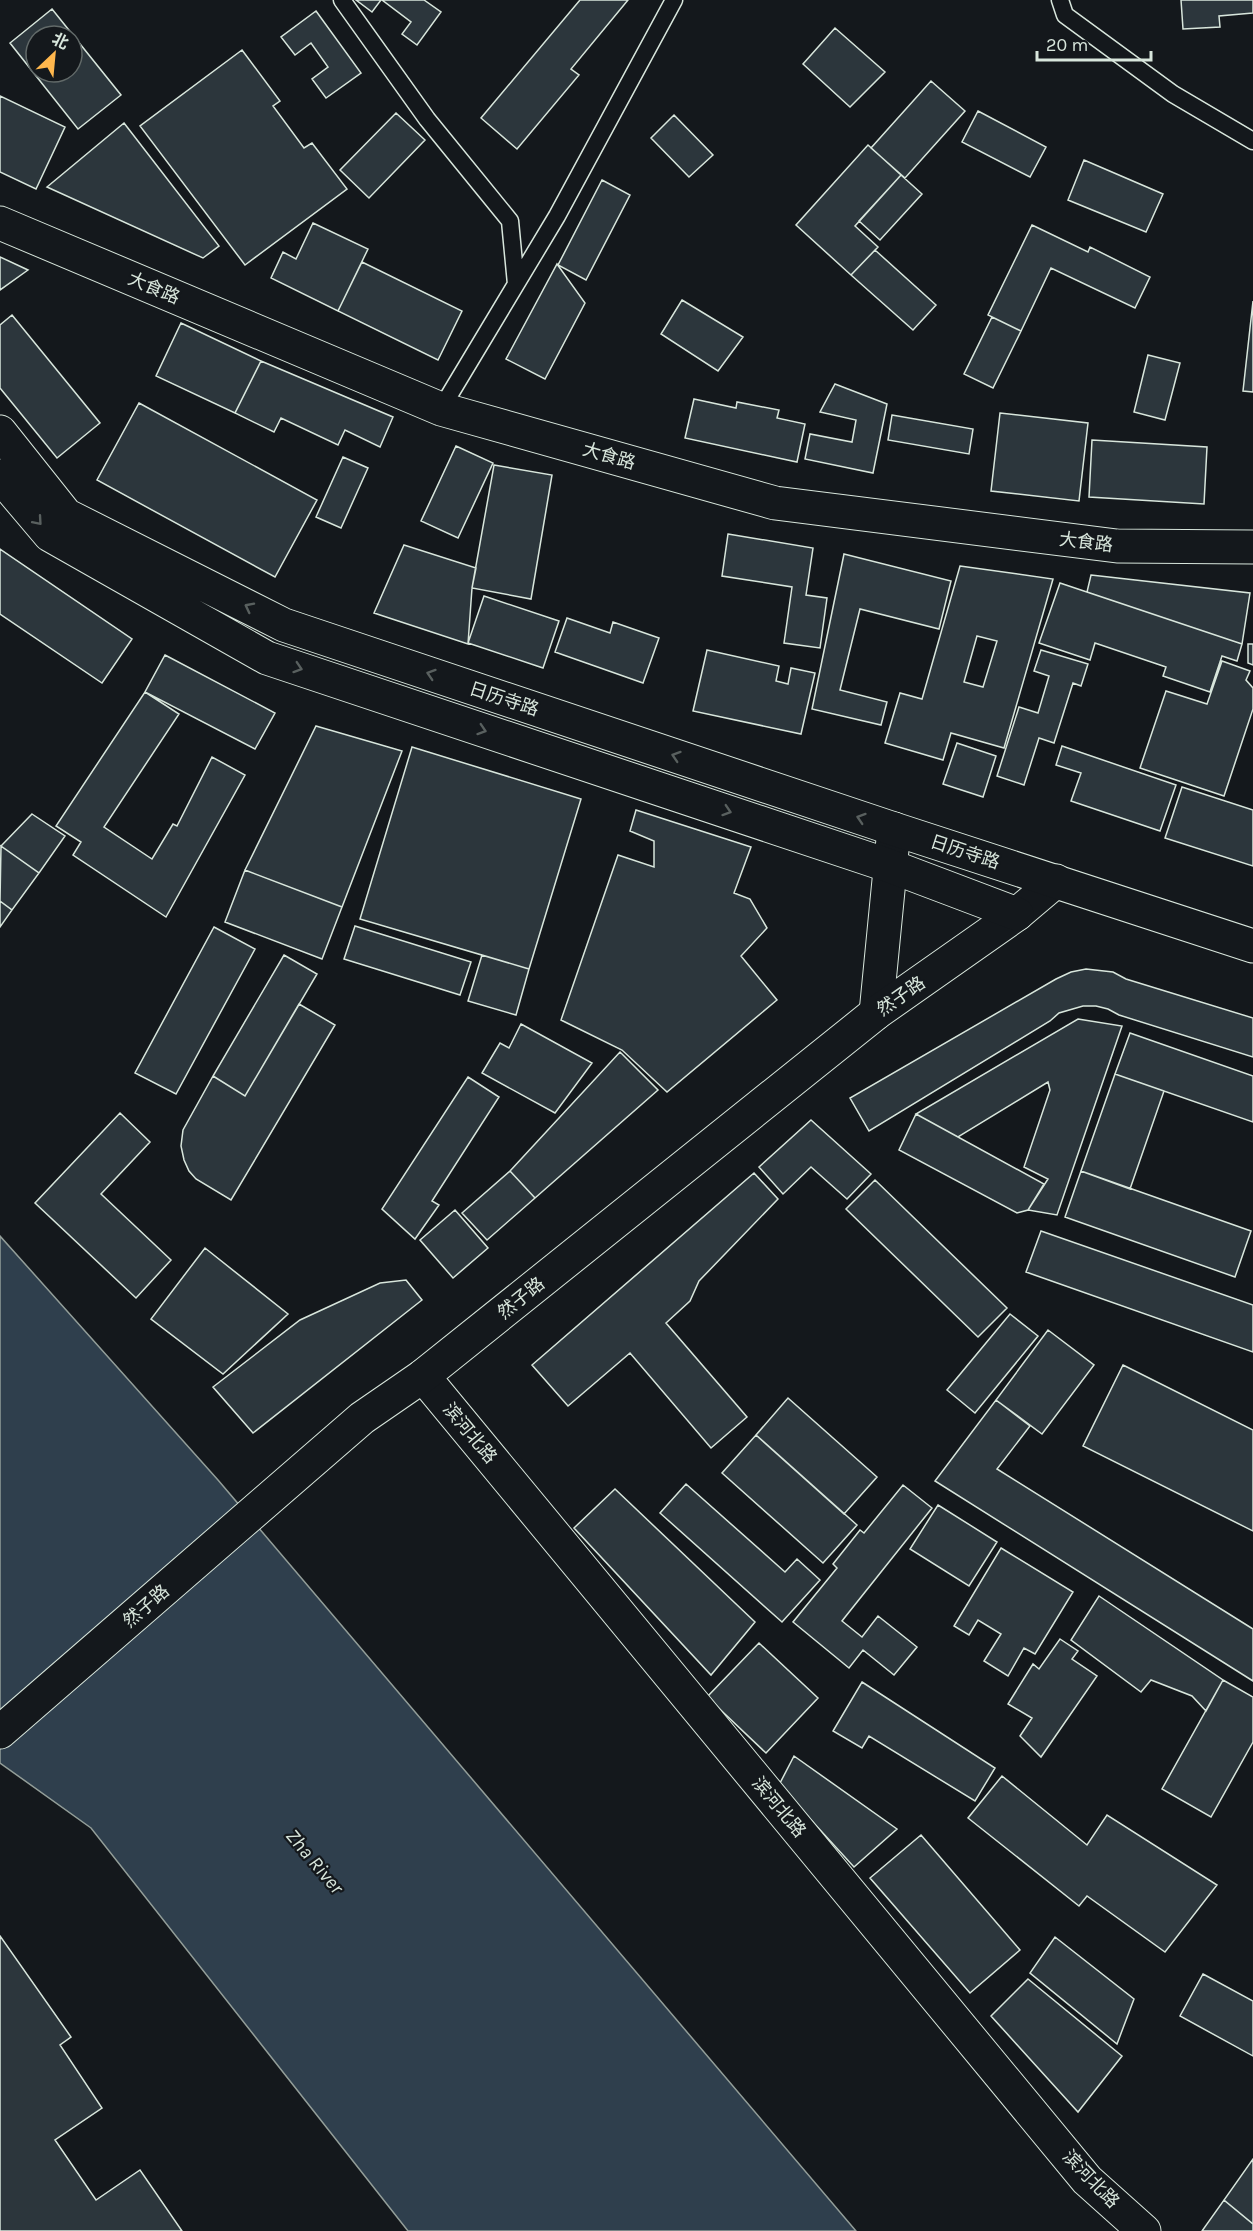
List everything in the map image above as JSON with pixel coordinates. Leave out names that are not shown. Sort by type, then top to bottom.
[{"type":"main road","name":"大食路","points":[[0,223],[441,409],[775,503],[1118,546],[1253,547]]},
{"type":"main road","name":"日历寺路","points":[[0,432],[66,515],[284,625],[894,829],[1253,946]]},
{"type":"main road","name":"日历寺路","points":[[0,476],[50,535],[267,658],[890,866],[1017,914]]},
{"type":"main road","points":[[876,1013],[894,829]]},
{"type":"main road","name":"然子路","points":[[0,1732],[362,1418],[423,1376],[876,1013],[1017,914],[1056,881]]},
{"type":"main road","name":"滨河北路","points":[[423,1376],[1088,2180],[1143,2231]]},
{"type":"lane","points":[[342,0],[427,119],[510,221],[516,284]]},
{"type":"lane","points":[[441,409],[557,216],[674,0]]},
{"type":"lane","points":[[1060,0],[1065,15],[1074,22],[1173,94],[1253,141]]},
{"type":"water","name":"Zha River","points":[[0,1236],[218,1480],[856,2231],[408,2231],[91,1828],[0,1763]]},
{"type":"building","points":[[356,0],[381,0],[372,12]]},
{"type":"building","points":[[382,0],[424,0],[441,12],[417,45],[402,34],[411,22]]},
{"type":"building","points":[[580,0],[628,0],[571,69],[579,75],[517,149],[481,118]]},
{"type":"building","points":[[1181,0],[1253,0],[1253,13],[1219,16],[1220,27],[1183,29]]},
{"type":"building","points":[[52,9],[64,24],[33,24]]},
{"type":"building","points":[[316,11],[361,73],[326,98],[312,79],[328,67],[311,43],[295,55],[281,37]]},
{"type":"building","points":[[835,28],[885,72],[850,107],[803,64]]},
{"type":"building","points":[[24,32],[24,61],[10,43]]},
{"type":"building","points":[[84,49],[121,95],[78,129],[42,84],[84,84]]},
{"type":"building","points":[[242,50],[280,101],[273,106],[304,148],[312,143],[347,189],[245,265],[140,126]]},
{"type":"building","points":[[931,81],[965,111],[905,178],[871,148]]},
{"type":"building","points":[[0,96],[65,127],[36,189],[0,172]]},
{"type":"building","points":[[978,111],[1046,147],[1030,177],[962,142]]},
{"type":"building","points":[[396,113],[425,140],[369,198],[340,170]]},
{"type":"building","points":[[674,115],[713,155],[689,177],[651,138]]},
{"type":"building","points":[[124,123],[219,246],[203,258],[47,187]]},
{"type":"building","points":[[868,145],[901,175],[855,226],[878,247],[851,275],[796,225]]},
{"type":"building","points":[[1084,160],[1163,194],[1146,232],[1068,200]]},
{"type":"building","points":[[901,175],[922,194],[880,240],[859,221]]},
{"type":"building","points":[[602,180],[630,195],[586,280],[558,265]]},
{"type":"building","points":[[313,223],[368,249],[338,311],[271,278],[283,252],[296,259]]},
{"type":"building","points":[[1032,225],[1088,252],[1090,247],[1150,277],[1135,308],[1051,268],[1021,331],[988,315]]},
{"type":"building","points":[[875,250],[936,305],[913,330],[851,275]]},
{"type":"building","points":[[0,257],[28,270],[0,290]]},
{"type":"building","points":[[362,262],[462,311],[438,360],[338,311]]},
{"type":"building","points":[[557,264],[585,303],[545,379],[506,359]]},
{"type":"building","points":[[682,300],[743,337],[718,371],[661,334]]},
{"type":"building","points":[[1253,301],[1253,392],[1243,391]]},
{"type":"building","points":[[12,315],[100,423],[57,458],[0,388],[0,325]]},
{"type":"building","points":[[992,317],[1021,331],[993,388],[964,374]]},
{"type":"building","points":[[181,323],[261,361],[235,413],[156,376]]},
{"type":"building","points":[[1148,355],[1180,363],[1165,420],[1134,412]]},
{"type":"building","points":[[261,361],[393,417],[380,447],[345,430],[338,445],[281,418],[274,432],[235,413]]},
{"type":"building","points":[[835,384],[887,404],[873,473],[805,459],[810,434],[852,442],[856,420],[820,412]]},
{"type":"building","points":[[694,399],[736,408],[737,402],[779,410],[777,418],[805,424],[797,462],[685,438]]},
{"type":"building","points":[[139,403],[317,500],[275,577],[97,480]]},
{"type":"building","points":[[1000,413],[1088,423],[1079,501],[991,491]]},
{"type":"building","points":[[892,415],[973,429],[969,454],[888,440]]},
{"type":"building","points":[[1092,440],[1207,447],[1204,504],[1089,497]]},
{"type":"building","points":[[456,446],[493,463],[458,538],[421,521]]},
{"type":"building","points":[[343,457],[368,468],[341,528],[316,517]]},
{"type":"building","points":[[494,465],[552,475],[531,599],[472,588]]},
{"type":"building","points":[[728,534],[813,548],[806,595],[827,598],[820,648],[784,643],[792,587],[722,576]]},
{"type":"building","points":[[404,545],[476,568],[472,588],[468,644],[374,613]]},
{"type":"building","points":[[0,549],[132,639],[102,683],[0,614]]},
{"type":"building","points":[[844,554],[951,581],[939,629],[860,609],[840,690],[887,702],[881,725],[812,709]]},
{"type":"building","points":[[960,566],[1053,579],[1004,748],[951,733],[943,760],[885,743],[900,693],[922,699]],"holes":[[[977,636],[997,641],[983,687],[964,682]]]},
{"type":"building","points":[[1091,575],[1250,593],[1242,644],[1087,592]]},
{"type":"building","points":[[1060,583],[1242,644],[1237,661],[1222,656],[1210,692],[1163,676],[1166,667],[1095,643],[1090,660],[1039,643]]},
{"type":"building","points":[[484,596],[559,621],[543,668],[468,643]]},
{"type":"building","points":[[567,618],[610,633],[613,622],[659,638],[643,683],[555,652]]},
{"type":"building","points":[[1248,644],[1253,644],[1253,665],[1248,663]]},
{"type":"building","points":[[707,650],[779,666],[776,681],[788,684],[791,668],[815,673],[801,734],[693,711]]},
{"type":"building","points":[[1041,650],[1088,664],[1081,686],[1073,683],[1054,743],[1039,738],[1024,785],[997,776],[1019,707],[1038,713],[1049,676],[1034,671]]},
{"type":"building","points":[[165,655],[275,713],[255,749],[145,692]]},
{"type":"building","points":[[1222,661],[1250,671],[1246,680],[1253,688],[1253,709],[1224,796],[1140,768],[1166,691],[1207,704]]},
{"type":"building","points":[[145,692],[179,714],[104,827],[152,859],[173,824],[177,826],[212,757],[245,775],[166,917],[73,855],[81,842],[56,826]]},
{"type":"building","points":[[316,726],[402,751],[342,907],[245,870]]},
{"type":"building","points":[[957,743],[996,756],[983,797],[943,784]]},
{"type":"building","points":[[1062,746],[1176,785],[1160,831],[1071,801],[1081,773],[1056,765]]},
{"type":"building","points":[[412,747],[581,799],[529,969],[360,919]]},
{"type":"building","points":[[1182,787],[1253,810],[1253,866],[1165,838]]},
{"type":"building","points":[[636,810],[751,847],[734,893],[750,899],[767,928],[741,956],[777,1000],[667,1092],[622,1050],[561,1020],[618,855],[654,867],[654,841],[630,831]]},
{"type":"building","points":[[32,814],[65,836],[39,873],[1,846]]},
{"type":"building","points":[[1,846],[39,873],[12,910],[0,901]]},
{"type":"building","points":[[245,870],[342,907],[322,959],[225,922]]},
{"type":"building","points":[[0,901],[12,910],[0,927]]},
{"type":"building","points":[[355,926],[471,962],[460,995],[344,959]]},
{"type":"building","points":[[214,927],[255,949],[176,1094],[135,1073]]},
{"type":"building","points":[[284,955],[317,974],[245,1096],[213,1076]]},
{"type":"building","points":[[482,955],[529,969],[516,1015],[468,1001]]},
{"type":"building","points":[[1086,969],[1113,972],[1126,979],[1253,1018],[1253,1057],[1119,1015],[1108,1009],[1083,1006],[1059,1013],[1050,1021],[869,1131],[850,1098],[1056,979],[1071,972]]},
{"type":"building","points":[[299,1004],[335,1025],[231,1200],[196,1179],[189,1171],[181,1146],[183,1130],[213,1076],[245,1096]]},
{"type":"building","points":[[1078,1019],[1122,1026],[1057,1215],[1028,1210],[1048,1179],[1024,1167],[1050,1090],[1048,1082],[958,1137],[916,1114]]},
{"type":"building","points":[[521,1024],[592,1063],[555,1113],[482,1073],[500,1043],[509,1048]]},
{"type":"building","points":[[1130,1033],[1253,1076],[1253,1122],[1115,1074]]},
{"type":"building","points":[[620,1052],[658,1090],[535,1198],[510,1171]]},
{"type":"building","points":[[1115,1074],[1164,1091],[1130,1189],[1081,1171]]},
{"type":"building","points":[[468,1077],[499,1097],[432,1201],[439,1205],[415,1239],[382,1209]]},
{"type":"building","points":[[120,1113],[150,1142],[101,1194],[171,1260],[136,1298],[35,1203]]},
{"type":"building","points":[[916,1114],[1044,1184],[1028,1210],[1017,1213],[899,1150]]},
{"type":"building","points":[[811,1120],[871,1174],[847,1199],[811,1167],[783,1194],[759,1167]]},
{"type":"building","points":[[510,1171],[535,1198],[487,1240],[462,1213]]},
{"type":"building","points":[[1081,1171],[1251,1231],[1235,1277],[1065,1217]]},
{"type":"building","points":[[754,1173],[778,1199],[699,1281],[690,1301],[666,1323],[747,1417],[711,1448],[630,1353],[568,1406],[532,1365]]},
{"type":"building","points":[[875,1180],[1007,1308],[978,1337],[846,1209]]},
{"type":"building","points":[[455,1210],[488,1248],[453,1278],[420,1240]]},
{"type":"building","points":[[1041,1231],[1253,1305],[1253,1352],[1026,1272]]},
{"type":"building","points":[[205,1248],[288,1314],[223,1374],[151,1319]]},
{"type":"building","points":[[406,1280],[422,1300],[253,1433],[213,1387],[300,1320],[380,1283]]},
{"type":"building","points":[[1010,1314],[1038,1336],[975,1413],[947,1390]]},
{"type":"building","points":[[1048,1330],[1094,1365],[1042,1434],[996,1400]]},
{"type":"building","points":[[1123,1365],[1253,1430],[1253,1531],[1083,1446]]},
{"type":"building","points":[[788,1398],[877,1477],[844,1514],[756,1435]]},
{"type":"building","points":[[996,1400],[1030,1426],[997,1469],[1253,1629],[1253,1681],[935,1481]]},
{"type":"building","points":[[756,1435],[857,1525],[823,1563],[722,1473]]},
{"type":"building","points":[[686,1484],[785,1572],[797,1559],[820,1580],[782,1622],[660,1513]]},
{"type":"building","points":[[903,1485],[932,1508],[842,1621],[862,1637],[878,1616],[917,1647],[894,1675],[863,1650],[849,1668],[793,1622],[837,1568],[833,1564],[860,1530],[864,1533]]},
{"type":"building","points":[[615,1489],[755,1622],[711,1675],[574,1528]]},
{"type":"building","points":[[938,1505],[997,1542],[969,1586],[910,1549]]},
{"type":"building","points":[[1001,1548],[1073,1592],[1035,1654],[1024,1648],[1008,1676],[984,1661],[1001,1634],[978,1620],[969,1635],[954,1626]]},
{"type":"building","points":[[1099,1596],[1223,1680],[1206,1711],[1192,1696],[1151,1680],[1141,1692],[1071,1640]]},
{"type":"building","points":[[1060,1639],[1078,1651],[1072,1659],[1097,1676],[1041,1757],[1020,1736],[1032,1718],[1008,1704],[1033,1664],[1039,1669]]},
{"type":"building","points":[[759,1643],[818,1698],[766,1753],[707,1697]]},
{"type":"building","points":[[1223,1680],[1253,1697],[1253,1742],[1211,1817],[1162,1789]]},
{"type":"building","points":[[862,1682],[995,1768],[975,1801],[869,1736],[862,1748],[833,1731]]},
{"type":"building","points":[[794,1756],[897,1829],[854,1867],[779,1785]]},
{"type":"building","points":[[1002,1776],[1087,1845],[1107,1815],[1217,1885],[1165,1952],[1087,1896],[1079,1906],[968,1818]]},
{"type":"building","points":[[921,1835],[1020,1950],[970,1993],[870,1878]]},
{"type":"building","points":[[0,1936],[71,2037],[60,2045],[102,2108],[55,2140],[96,2200],[140,2170],[182,2231],[0,2231]]},
{"type":"building","points":[[1055,1937],[1134,1999],[1117,2044],[1030,1973]]},
{"type":"building","points":[[1203,1974],[1253,2001],[1253,2056],[1180,2016]]},
{"type":"building","points":[[1028,1979],[1122,2056],[1078,2112],[991,2016]]},
{"type":"building","points":[[1253,2159],[1253,2224],[1224,2200]]},
{"type":"building","points":[[1224,2200],[1253,2224],[1253,2231],[1202,2231]]}]
